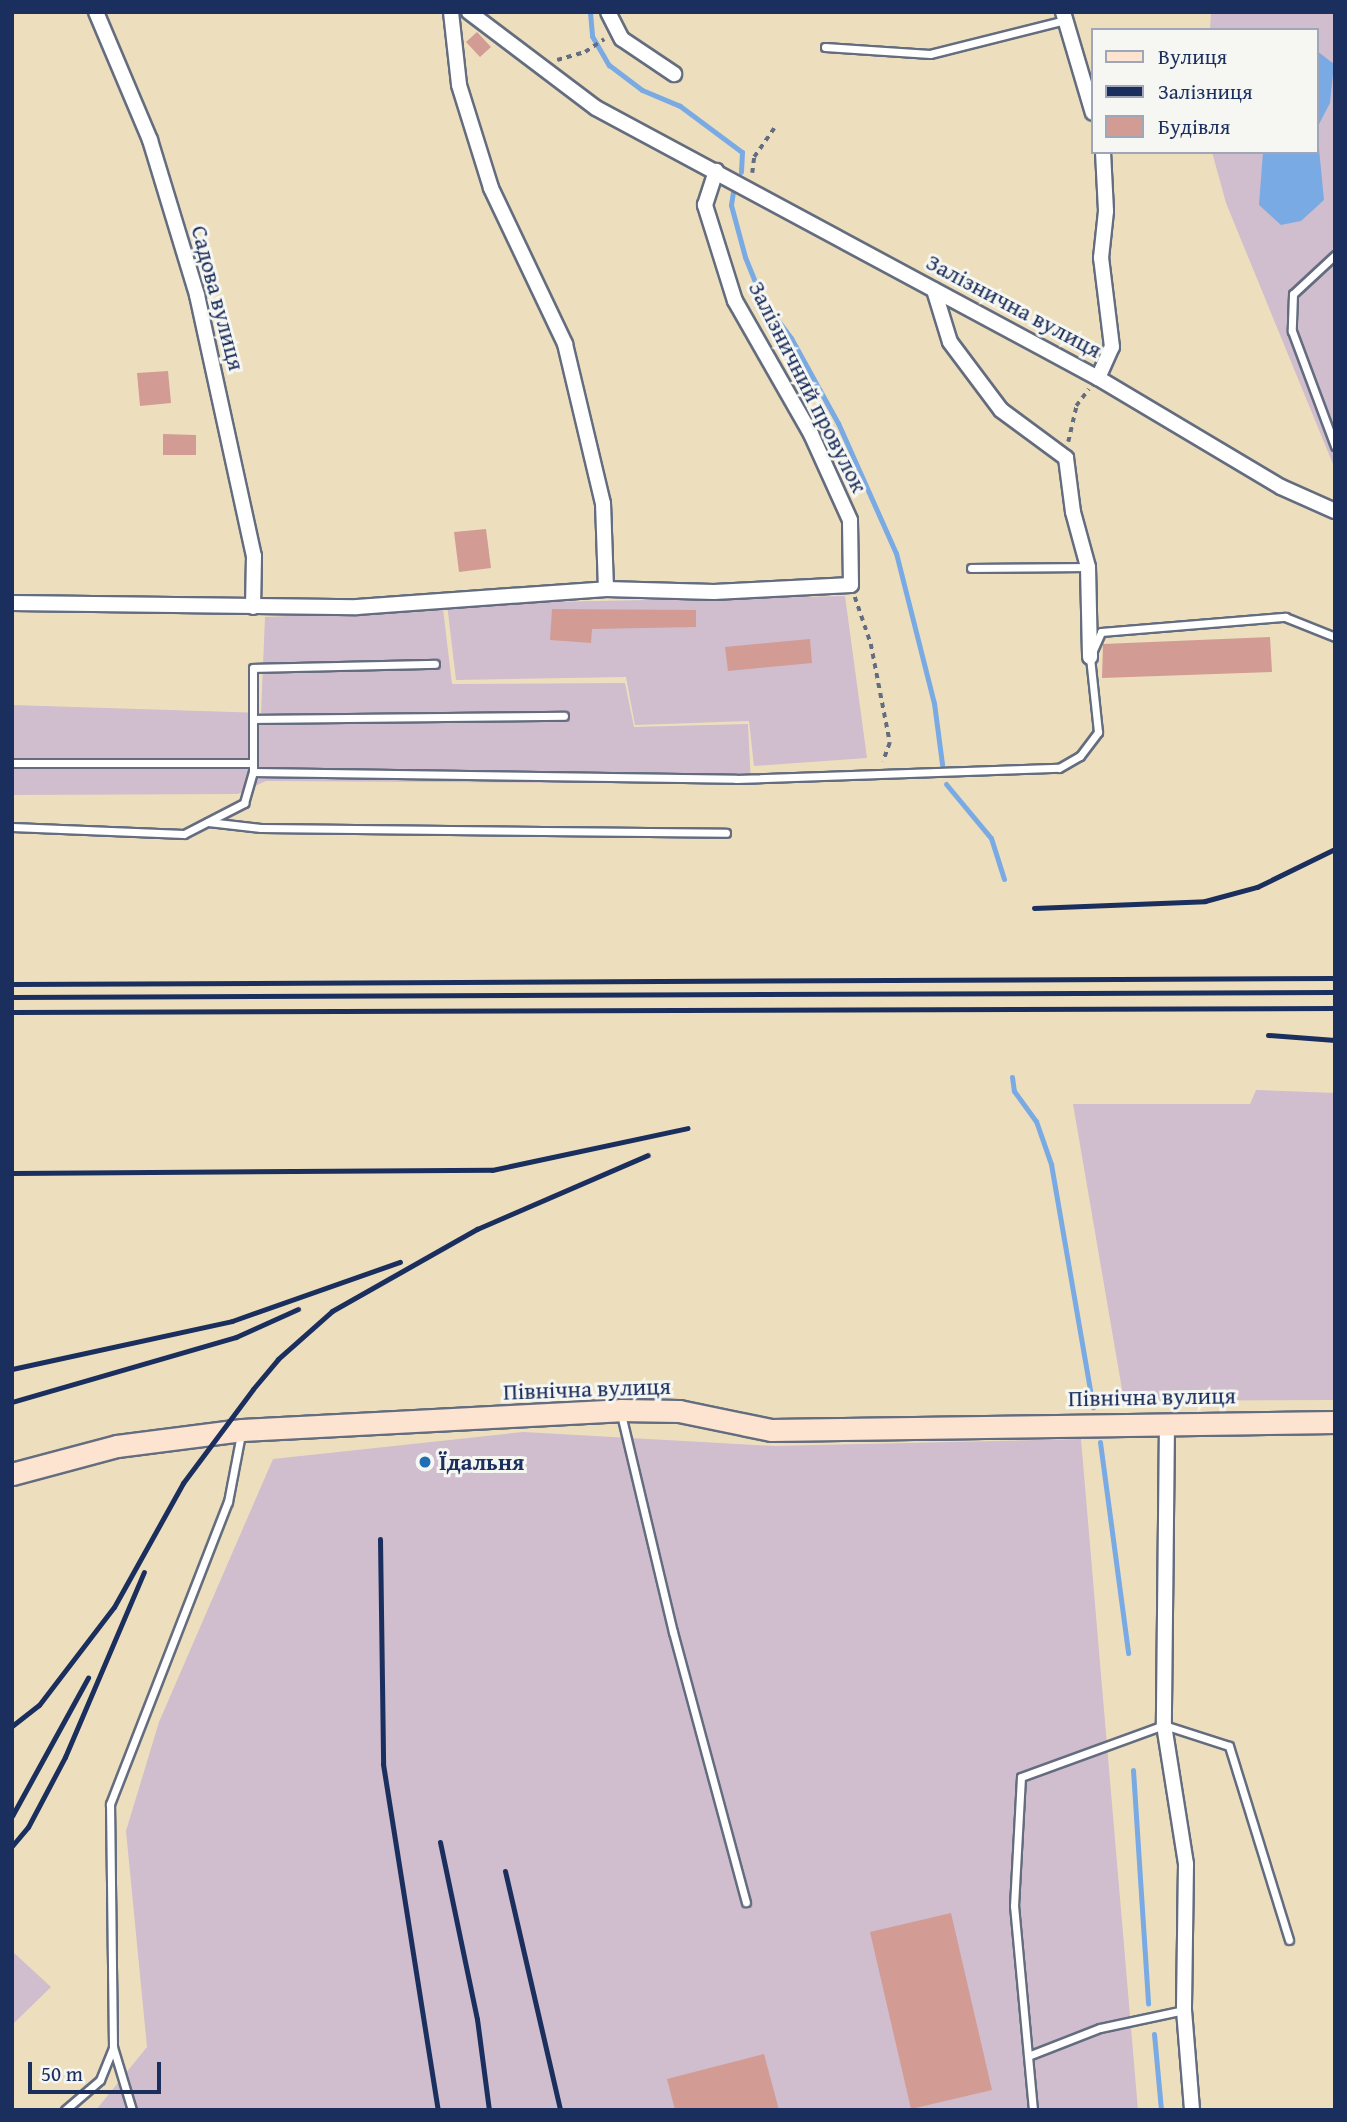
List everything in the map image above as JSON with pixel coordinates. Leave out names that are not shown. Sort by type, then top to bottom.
[{"type":"street","name":"Садова вулиця","points":[[96,12],[150,140],[197,295],[254,556],[253,607]]},
{"type":"street","points":[[451,12],[459,85],[491,188],[565,344],[603,503],[606,589]]},
{"type":"street","name":"Залізнична вулиця","points":[[469,12],[596,108],[1098,377],[1112,347],[1101,258],[1106,211],[1103,154]]},
{"type":"street","points":[[608,12],[622,39],[674,74]]},
{"type":"street","points":[[1064,16],[1092,110]]},
{"type":"street","name":"Залізничний провулок","points":[[716,171],[705,205],[735,302],[811,434],[850,520],[851,585]]},
{"type":"street","points":[[934,290],[950,342],[1001,410],[1066,458],[1073,512],[1088,567],[1090,657]]},
{"type":"street","points":[[1098,377],[1281,487],[1335,511]]},
{"type":"street","points":[[12,603],[357,607],[467,596],[606,589],[714,592],[851,585]]},
{"type":"street","name":"Північна вулиця","points":[[12,1474],[117,1446],[242,1430],[620,1410],[679,1411],[771,1430],[1335,1422]]},
{"type":"street","points":[[1167,1423],[1164,1725],[1186,1864],[1184,2010],[1192,2110]]},
{"type":"lane","points":[[825,47],[930,54],[1064,16]]},
{"type":"lane","points":[[1335,256],[1293,294],[1292,331],[1335,446]]},
{"type":"lane","points":[[971,568],[1088,567]]},
{"type":"lane","points":[[12,762],[736,779],[878,777],[1059,768],[1080,756],[1098,732],[1090,657],[1101,632],[1285,617],[1335,637]]},
{"type":"lane","points":[[12,827],[184,834],[244,803],[253,767],[253,668],[435,664]]},
{"type":"lane","points":[[253,719],[564,716]]},
{"type":"lane","points":[[207,822],[261,828],[726,833]]},
{"type":"lane","points":[[620,1410],[673,1632],[746,1902]]},
{"type":"lane","points":[[132,2110],[113,2047],[110,1804],[228,1503],[242,1430]]},
{"type":"lane","points":[[1033,2110],[1014,1906],[1021,1777],[1164,1725],[1228,1746],[1289,1940]]},
{"type":"lane","points":[[1028,2056],[1100,2028],[1184,2010]]},
{"type":"lane","points":[[65,2110],[100,2080],[113,2047]]},
{"type":"path","points":[[539,64],[585,52],[605,39]]},
{"type":"path","points":[[747,188],[754,157],[774,128]]},
{"type":"path","points":[[1066,458],[1076,407],[1098,377]]},
{"type":"path","points":[[851,585],[871,644],[890,743],[878,777]]},
{"type":"shaded area","points":[[1211,12],[1335,12],[1335,469],[1226,203],[1213,154],[1319,154],[1319,28],[1210,28]]},
{"type":"shaded area","points":[[845,596],[867,758],[754,766],[749,721],[635,725],[626,677],[456,680],[447,604]]},
{"type":"shaded area","points":[[443,609],[452,684],[625,683],[634,727],[748,724],[751,784],[266,781],[238,794],[12,795],[12,705],[261,713],[265,617]]},
{"type":"shaded area","points":[[1256,1090],[1335,1093],[1335,1400],[1124,1401],[1073,1104],[1250,1104]]},
{"type":"shaded area","points":[[523,1432],[774,1446],[1081,1439],[1138,2110],[96,2110],[147,2047],[126,1831],[159,1722],[273,1459]]},
{"type":"shaded area","points":[[12,1951],[51,1987],[12,2025]]},
{"type":"water","points":[[1319,53],[1334,64],[1330,103],[1319,124]]},
{"type":"water","points":[[1319,149],[1324,200],[1301,221],[1281,225],[1259,205],[1263,154],[1319,154]]},
{"type":"building","points":[[477,32],[491,47],[480,57],[466,42]]},
{"type":"building","points":[[168,371],[171,403],[140,406],[137,373]]},
{"type":"building","points":[[163,434],[196,435],[196,455],[163,455]]},
{"type":"building","points":[[486,529],[491,568],[459,572],[454,532]]},
{"type":"building","points":[[552,609],[696,610],[696,627],[592,629],[591,643],[550,640]]},
{"type":"building","points":[[1270,637],[1272,672],[1102,678],[1103,644]]},
{"type":"building","points":[[810,639],[812,663],[728,671],[725,647]]},
{"type":"building","points":[[951,1913],[992,2090],[911,2109],[870,1932]]},
{"type":"building","points":[[764,2054],[779,2110],[675,2110],[667,2079]]},
{"type":"waterway","points":[[590,12],[592,36],[609,65],[642,90],[680,106],[742,152],[741,172]]},
{"type":"waterway","points":[[733,192],[731,205],[745,257],[762,299],[791,338],[838,423],[896,553],[934,703],[942,764]]},
{"type":"waterway","points":[[946,784],[991,838],[1004,879]]},
{"type":"waterway","points":[[1012,1077],[1014,1091],[1036,1121],[1051,1164],[1093,1407]]},
{"type":"waterway","points":[[1100,1442],[1128,1653]]},
{"type":"waterway","points":[[1133,1770],[1148,2004]]},
{"type":"waterway","points":[[1154,2034],[1161,2110]]},
{"type":"railway","points":[[1034,908],[1205,901],[1257,887],[1335,849]]},
{"type":"railway","points":[[12,984],[1335,978]]},
{"type":"railway","points":[[12,997],[1335,992]]},
{"type":"railway","points":[[12,1012],[1335,1008]]},
{"type":"railway","points":[[1268,1035],[1335,1040]]},
{"type":"railway","points":[[12,1173],[492,1170],[688,1128]]},
{"type":"railway","points":[[12,1726],[39,1705],[114,1607],[183,1483],[278,1359],[332,1311],[477,1229],[648,1155]]},
{"type":"railway","points":[[12,1369],[232,1321],[400,1262]]},
{"type":"railway","points":[[12,1402],[236,1337],[298,1309]]},
{"type":"railway","points":[[380,1539],[383,1764],[438,2110]]},
{"type":"railway","points":[[12,1846],[28,1827],[65,1757],[144,1572]]},
{"type":"railway","points":[[12,1816],[88,1678]]},
{"type":"railway","points":[[440,1842],[477,2019],[489,2110]]},
{"type":"railway","points":[[505,1871],[560,2110]]},
{"type":"place","name":"Їдальня","points":[[425,1462]]}]
